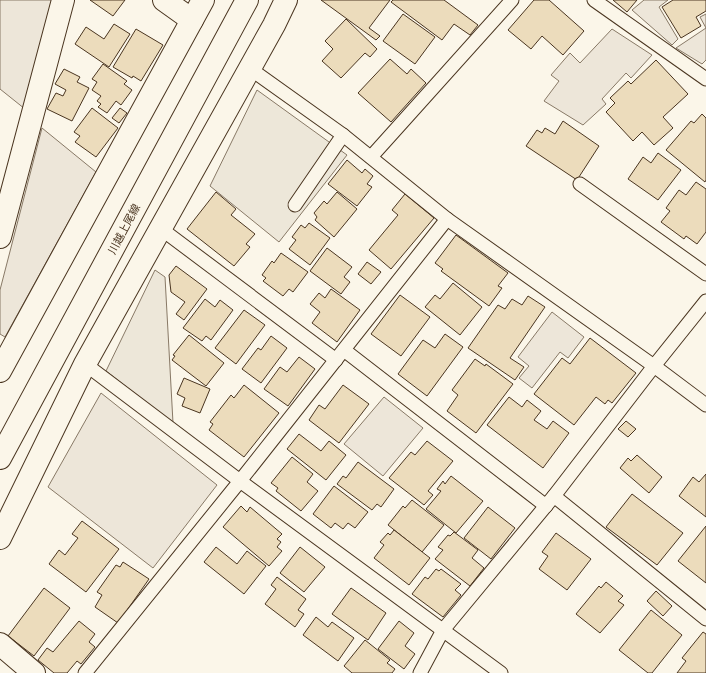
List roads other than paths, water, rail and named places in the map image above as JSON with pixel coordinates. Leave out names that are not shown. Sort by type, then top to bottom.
[{"type":"street","points":[[0,237],[7,180],[63,0]]},
{"type":"street","points":[[164,0],[192,20]]},
{"type":"street","points":[[0,371],[203,0]]},
{"type":"street","name":"川越上尾線","points":[[0,458],[247,0]]},
{"type":"street","points":[[0,538],[85,364],[274,25],[286,0]]},
{"type":"street","points":[[0,644],[34,673]]},
{"type":"lane","points":[[371,157],[512,0]]},
{"type":"lane","points":[[594,0],[706,79]]},
{"type":"lane","points":[[250,68],[371,157],[447,219],[654,366],[706,405]]},
{"type":"lane","points":[[295,205],[343,136]]},
{"type":"lane","points":[[580,184],[706,274]]},
{"type":"lane","points":[[85,673],[240,481],[447,219]]},
{"type":"lane","points":[[160,228],[550,501],[706,619]]},
{"type":"lane","points":[[420,673],[443,630],[550,501],[706,301]]},
{"type":"lane","points":[[85,364],[240,481],[501,673]]}]
